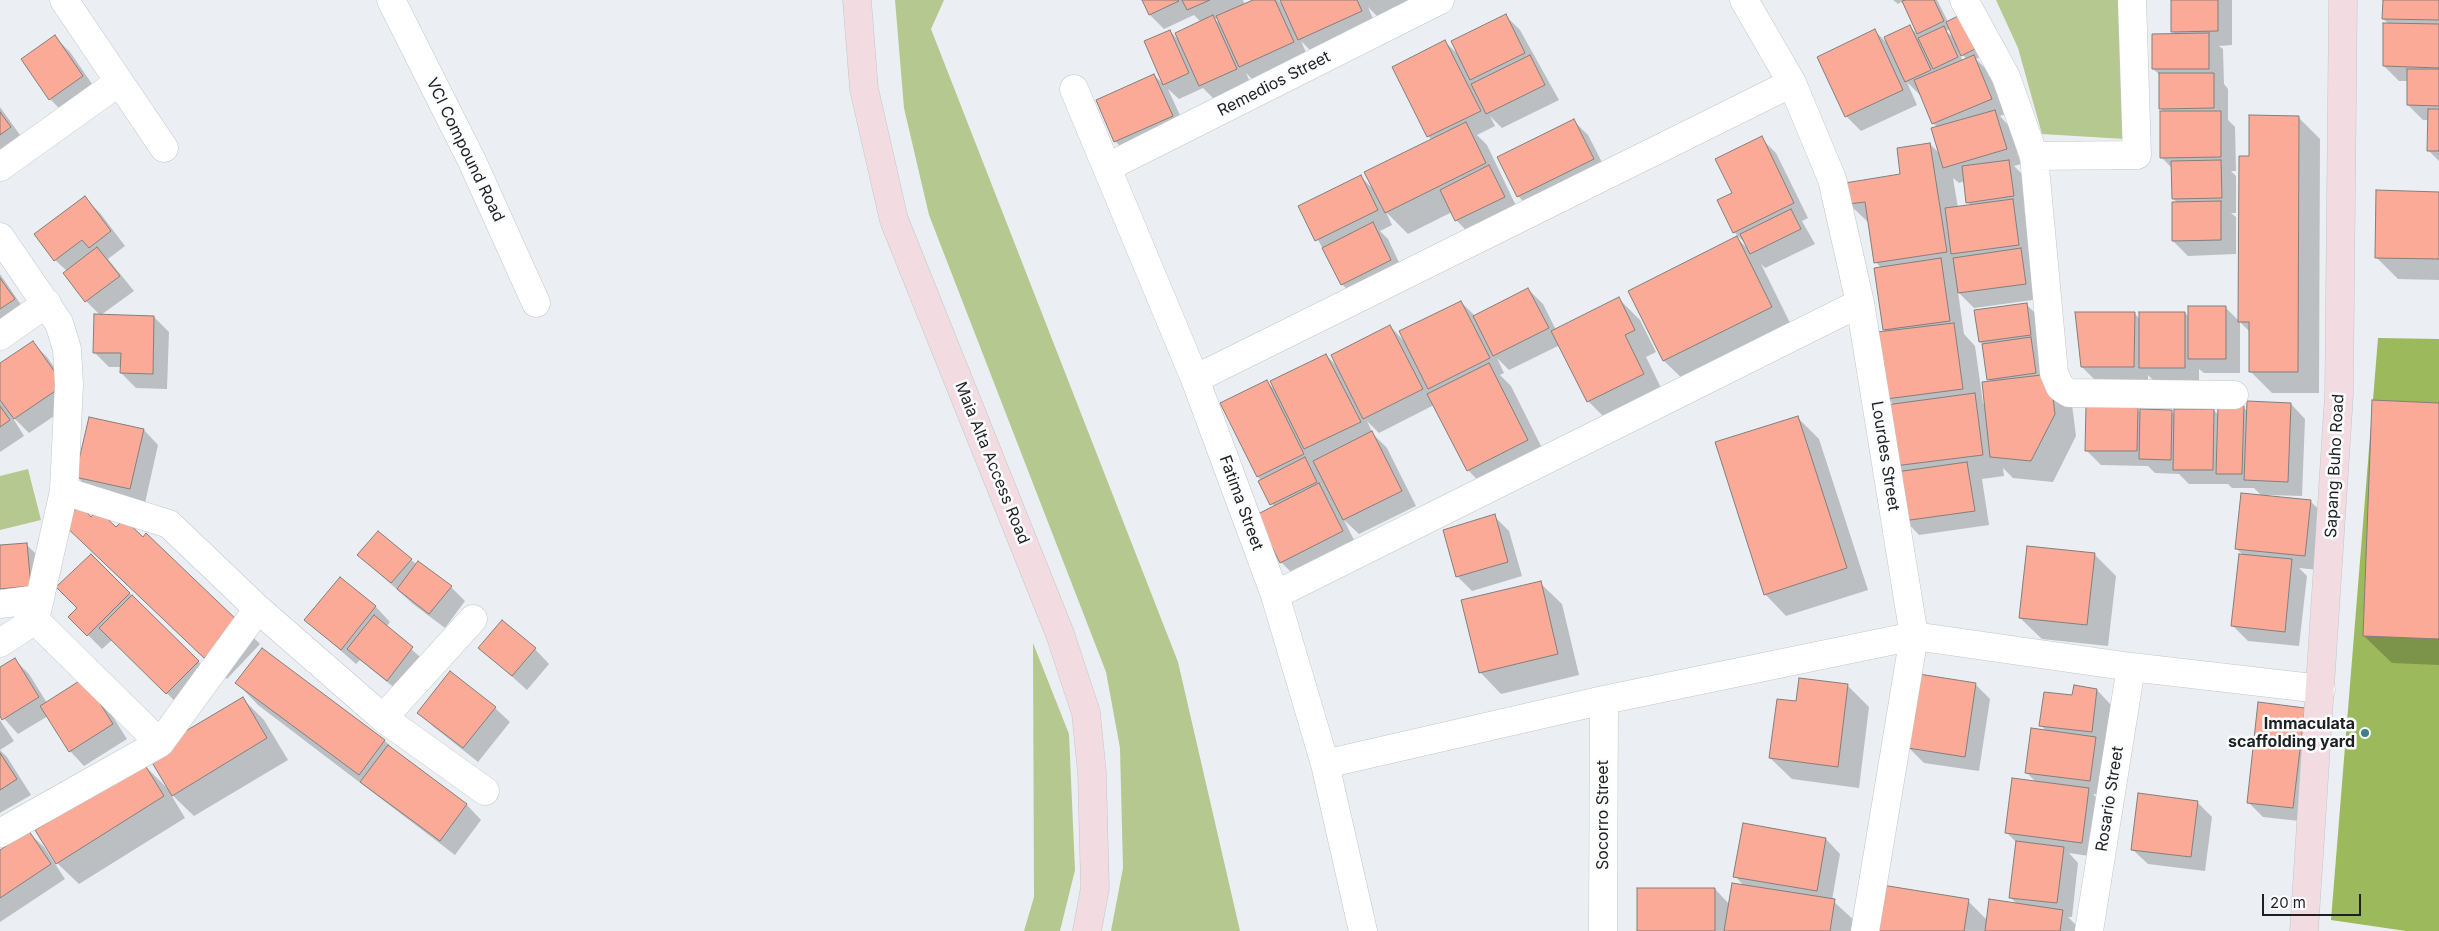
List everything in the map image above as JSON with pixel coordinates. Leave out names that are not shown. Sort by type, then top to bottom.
[{"type":"street","points":[[64,0],[164,148]]},
{"type":"street","name":"VCI Compound Road","points":[[391,0],[472,161],[536,303]]},
{"type":"street","name":"Maia Alta Access Road","points":[[857,0],[864,89],[894,220],[1060,634],[1086,713],[1092,774],[1095,888],[1088,931]]},
{"type":"street","name":"Remedios Street","points":[[1108,167],[1440,0]]},
{"type":"street","name":"Lourdes Street","points":[[1744,0],[1792,83],[1832,179],[1860,303],[1914,636],[1865,931]]},
{"type":"street","points":[[1964,0],[2006,77],[2034,156],[2054,373],[2060,387],[2069,393],[2234,396]]},
{"type":"street","points":[[2034,156],[2137,156],[2132,0]]},
{"type":"street","name":"Sapang Buho Road","points":[[2304,931],[2339,395],[2343,0]]},
{"type":"street","points":[[0,167],[119,82]]},
{"type":"street","points":[[1195,379],[1792,83]]},
{"type":"street","name":"Fatima Street","points":[[1074,89],[1195,379],[1275,595],[1325,764],[1363,931]]},
{"type":"street","points":[[0,237],[59,323],[67,349],[69,384],[64,491],[38,610],[0,643]]},
{"type":"street","points":[[0,336],[47,303]]},
{"type":"street","points":[[1275,595],[1860,303]]},
{"type":"street","points":[[64,491],[168,524],[258,610],[383,718],[485,791]]},
{"type":"street","points":[[0,604],[38,610],[160,743]]},
{"type":"street","points":[[0,833],[160,743],[258,610]]},
{"type":"street","points":[[383,718],[473,619]]},
{"type":"street","points":[[1325,764],[1604,700],[1914,636],[2132,667],[2321,689]]},
{"type":"street","name":"Rosario Street","points":[[2089,931],[2132,667]]},
{"type":"street","name":"Socorro Street","points":[[1603,931],[1604,700]]},
{"type":"green space","points":[[895,0],[944,0],[931,29],[1178,662],[1240,931],[1111,931],[1123,868],[1120,748],[1106,672],[929,215],[904,108]]},
{"type":"green space","points":[[1996,0],[2122,0],[2125,139],[2042,134],[2018,48]]},
{"type":"green space","points":[[2378,338],[2439,339],[2439,931],[2406,931],[2331,920]]},
{"type":"green space","points":[[28,469],[41,520],[0,530],[0,476]]},
{"type":"green space","points":[[1033,643],[1069,734],[1075,870],[1060,931],[1024,931],[1034,897]]},
{"type":"building","points":[[1142,0],[1178,0],[1179,1],[1149,15]]},
{"type":"building","points":[[1182,0],[1210,0],[1187,10]]},
{"type":"building","points":[[1253,0],[1275,0],[1294,42],[1239,67],[1216,16]]},
{"type":"building","points":[[1280,0],[1357,0],[1362,11],[1298,40]]},
{"type":"building","points":[[1934,0],[1944,21],[1917,34],[1902,1]]},
{"type":"building","points":[[2171,0],[2218,0],[2218,31],[2171,32]]},
{"type":"building","points":[[2383,0],[2439,0],[2439,20],[2382,19]]},
{"type":"building","points":[[1506,14],[1525,53],[1470,80],[1451,41]]},
{"type":"building","points":[[1962,14],[1977,48],[1961,56],[1946,22]]},
{"type":"building","points":[[1213,15],[1237,69],[1199,86],[1175,33]]},
{"type":"building","points":[[2383,23],[2439,24],[2439,68],[2383,66]]},
{"type":"building","points":[[1910,25],[1931,70],[1905,82],[1884,37]]},
{"type":"building","points":[[1944,26],[1958,57],[1933,69],[1918,38]]},
{"type":"building","points":[[1875,29],[1903,90],[1845,117],[1817,57]]},
{"type":"building","points":[[1170,30],[1189,73],[1163,85],[1144,41]]},
{"type":"building","points":[[2209,33],[2209,69],[2152,69],[2152,34]]},
{"type":"building","points":[[55,35],[83,76],[49,100],[21,59]]},
{"type":"building","points":[[1445,40],[1481,111],[1427,137],[1392,67]]},
{"type":"building","points":[[1530,55],[1545,85],[1486,114],[1471,84]]},
{"type":"building","points":[[1974,55],[1992,99],[1932,124],[1914,80]]},
{"type":"building","points":[[2407,69],[2439,69],[2439,106],[2407,105]]},
{"type":"building","points":[[2159,73],[2214,73],[2214,108],[2159,109]]},
{"type":"building","points":[[1154,74],[1173,116],[1114,142],[1096,100]]},
{"type":"building","points":[[2428,109],[2439,109],[2439,151],[2427,151]]},
{"type":"building","points":[[1995,110],[2007,149],[1943,168],[1931,128]]},
{"type":"building","points":[[2160,111],[2221,111],[2221,157],[2160,158]]},
{"type":"building","points":[[0,112],[11,127],[0,135]]},
{"type":"building","points":[[2249,115],[2299,116],[2298,372],[2249,372],[2249,322],[2238,322],[2239,156],[2249,156]]},
{"type":"building","points":[[1574,119],[1594,159],[1517,197],[1497,157]]},
{"type":"building","points":[[1466,122],[1486,163],[1385,213],[1364,172]]},
{"type":"building","points":[[1762,136],[1794,203],[1733,233],[1717,200],[1732,193],[1715,159]]},
{"type":"building","points":[[1930,143],[1947,252],[1874,263],[1865,202],[1848,204],[1845,183],[1900,174],[1897,148]]},
{"type":"building","points":[[2009,160],[2014,196],[1966,203],[1962,166]]},
{"type":"building","points":[[2221,160],[2222,198],[2172,199],[2171,161]]},
{"type":"building","points":[[1489,165],[1505,197],[1455,221],[1440,190]]},
{"type":"building","points":[[1361,175],[1378,210],[1315,241],[1298,206]]},
{"type":"building","points":[[2376,190],[2439,192],[2439,259],[2375,258]]},
{"type":"building","points":[[85,196],[111,231],[89,248],[82,240],[54,261],[34,234]]},
{"type":"building","points":[[2013,199],[2019,245],[1951,254],[1945,208]]},
{"type":"building","points":[[2221,201],[2221,240],[2172,241],[2172,202]]},
{"type":"building","points":[[1791,209],[1801,229],[1750,254],[1740,234]]},
{"type":"building","points":[[1373,222],[1391,260],[1341,285],[1322,248]]},
{"type":"building","points":[[1737,236],[1772,307],[1663,361],[1628,291]]},
{"type":"building","points":[[97,247],[120,276],[85,302],[63,273]]},
{"type":"building","points":[[2021,248],[2026,284],[1958,293],[1953,258]]},
{"type":"building","points":[[1941,258],[1950,321],[1883,330],[1874,268]]},
{"type":"building","points":[[0,278],[15,299],[0,309]]},
{"type":"building","points":[[1528,288],[1549,328],[1493,356],[1473,316]]},
{"type":"building","points":[[1619,297],[1635,330],[1625,335],[1644,374],[1587,402],[1551,331]]},
{"type":"building","points":[[1461,301],[1490,358],[1428,389],[1399,331]]},
{"type":"building","points":[[2027,303],[2031,335],[1979,342],[1974,310]]},
{"type":"building","points":[[2188,306],[2226,306],[2226,359],[2188,359]]},
{"type":"building","points":[[2075,312],[2135,312],[2134,367],[2081,367]]},
{"type":"building","points":[[2139,312],[2185,312],[2185,368],[2139,368]]},
{"type":"building","points":[[94,314],[154,316],[153,374],[120,373],[121,353],[93,353]]},
{"type":"building","points":[[1954,323],[1963,389],[1886,399],[1877,332]]},
{"type":"building","points":[[1390,325],[1423,389],[1363,419],[1331,355]]},
{"type":"building","points":[[2031,337],[2036,373],[1987,380],[1982,344]]},
{"type":"building","points":[[33,341],[64,385],[14,419],[0,400],[0,363]]},
{"type":"building","points":[[1326,354],[1361,422],[1304,449],[1270,381]]},
{"type":"building","points":[[1489,363],[1528,440],[1467,471],[1427,394]]},
{"type":"building","points":[[2050,374],[2055,414],[2031,461],[1990,457],[1982,382]]},
{"type":"building","points":[[1267,380],[1304,454],[1257,477],[1220,403]]},
{"type":"building","points":[[1975,393],[1983,455],[1894,466],[1886,405]]},
{"type":"building","points":[[2372,400],[2439,403],[2439,639],[2363,636]]},
{"type":"building","points":[[2247,401],[2291,403],[2288,482],[2244,480]]},
{"type":"building","points":[[0,406],[10,420],[0,427]]},
{"type":"building","points":[[2086,406],[2138,407],[2137,451],[2085,451]]},
{"type":"building","points":[[2218,406],[2244,406],[2242,474],[2216,474]]},
{"type":"building","points":[[2140,409],[2172,410],[2171,460],[2139,459]]},
{"type":"building","points":[[2174,409],[2214,409],[2213,470],[2173,470]]},
{"type":"building","points":[[1798,416],[1847,568],[1764,595],[1715,442]]},
{"type":"building","points":[[89,417],[144,429],[130,489],[75,477]]},
{"type":"building","points":[[1372,431],[1402,491],[1343,520],[1313,461]]},
{"type":"building","points":[[1305,457],[1317,482],[1270,505],[1258,481]]},
{"type":"building","points":[[1967,462],[1975,511],[1903,521],[1896,472]]},
{"type":"building","points":[[1319,483],[1343,531],[1280,563],[1256,515]]},
{"type":"building","points":[[2241,493],[2311,500],[2305,556],[2235,549]]},
{"type":"building","points":[[80,505],[91,517],[98,510],[116,527],[124,519],[143,537],[146,533],[239,622],[204,658],[62,523]]},
{"type":"building","points":[[1495,514],[1508,562],[1456,577],[1443,530]]},
{"type":"building","points":[[378,531],[412,559],[391,583],[357,555]]},
{"type":"building","points":[[27,543],[31,586],[0,589],[0,545]]},
{"type":"building","points":[[2027,546],[2095,553],[2087,625],[2019,618]]},
{"type":"building","points":[[91,554],[130,593],[87,636],[68,617],[77,608],[56,587]]},
{"type":"building","points":[[2239,554],[2292,559],[2285,632],[2231,626]]},
{"type":"building","points":[[418,561],[452,586],[429,614],[397,589]]},
{"type":"building","points":[[340,577],[376,606],[341,650],[304,620]]},
{"type":"building","points":[[1541,581],[1558,654],[1479,673],[1461,600]]},
{"type":"building","points":[[132,595],[199,661],[166,694],[99,628]]},
{"type":"building","points":[[374,615],[413,647],[387,681],[347,649]]},
{"type":"building","points":[[502,620],[536,648],[512,676],[478,648]]},
{"type":"building","points":[[262,648],[385,740],[359,775],[235,683]]},
{"type":"building","points":[[15,658],[39,697],[2,720],[0,716],[0,667]]},
{"type":"building","points":[[450,671],[496,707],[463,748],[417,713]]},
{"type":"building","points":[[1919,674],[1976,683],[1965,757],[1908,748]]},
{"type":"building","points":[[84,678],[113,724],[69,752],[40,706]]},
{"type":"building","points":[[1799,678],[1848,684],[1838,767],[1769,758],[1777,699],[1796,701]]},
{"type":"building","points":[[2074,685],[2097,689],[2092,732],[2039,726],[2044,692],[2072,695]]},
{"type":"building","points":[[243,697],[267,738],[172,796],[147,754]]},
{"type":"building","points":[[2258,702],[2305,708],[2293,808],[2247,803]]},
{"type":"building","points":[[2031,728],[2096,737],[2090,781],[2025,773]]},
{"type":"building","points":[[388,745],[467,804],[440,841],[360,782]]},
{"type":"building","points":[[0,753],[17,779],[0,790]]},
{"type":"building","points":[[143,762],[164,796],[56,864],[35,830]]},
{"type":"building","points":[[2012,778],[2089,788],[2082,843],[2005,833]]},
{"type":"building","points":[[2138,793],[2198,801],[2191,857],[2131,850]]},
{"type":"building","points":[[1743,823],[1826,838],[1817,891],[1733,877]]},
{"type":"building","points":[[29,831],[51,864],[0,898],[0,850]]},
{"type":"building","points":[[2016,841],[2064,847],[2057,903],[2009,898]]},
{"type":"building","points":[[1732,883],[1835,899],[1830,931],[1724,931]]},
{"type":"building","points":[[1882,885],[1969,899],[1964,931],[1874,931]]},
{"type":"building","points":[[1637,888],[1715,888],[1715,931],[1637,931]]},
{"type":"building","points":[[1989,899],[2063,910],[2060,931],[1985,931]]},
{"type":"place","name":"Immaculata scaffolding yard","points":[[2365,733]]}]
